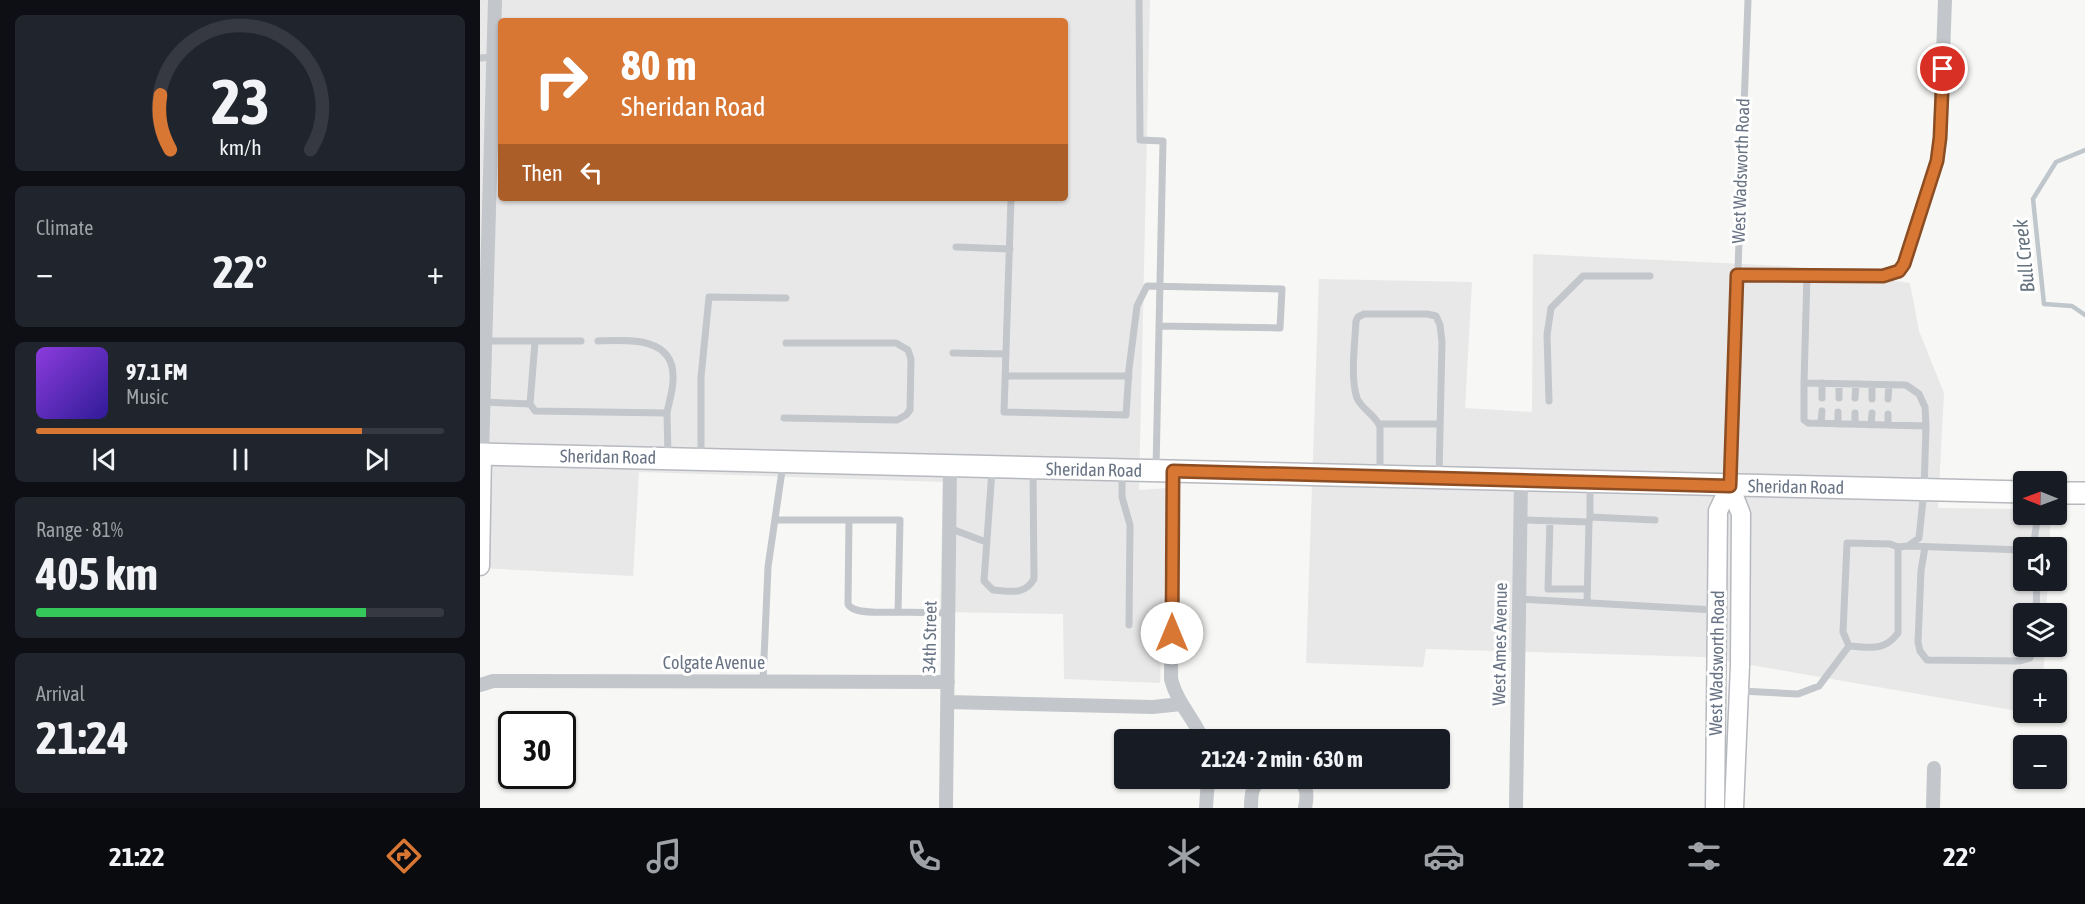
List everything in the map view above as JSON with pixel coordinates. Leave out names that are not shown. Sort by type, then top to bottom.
[{"type":"main road","name":"Sheridan Road","points":[[481,454],[2013,492]]},
{"type":"main road","points":[[480,566],[481,454]]},
{"type":"main road","name":"West Wadsworth Road","points":[[1715,808],[1718,511],[1730,486]]},
{"type":"main road","name":"West Wadsworth Road","points":[[1730,486],[1741,513],[1739,691],[1734,808]]},
{"type":"main road","points":[[2067,493],[2085,493]]},
{"type":"street","points":[[481,454],[482,374],[486,341],[484,230],[487,58],[495,0]]},
{"type":"street","points":[[1737,275],[1883,276],[1899,271],[1904,264],[1937,161],[1940,138],[1945,0]]},
{"type":"street","name":"34th Street","points":[[946,808],[950,466]]},
{"type":"street","points":[[1164,471],[1171,679],[1175,696],[1198,729]]},
{"type":"street","name":"West Ames Avenue","points":[[1516,808],[1521,480]]},
{"type":"street","name":"Colgate Avenue","points":[[480,685],[493,681],[948,682]]},
{"type":"street","points":[[948,702],[1153,707],[1181,704]]},
{"type":"street","points":[[1933,808],[1934,768]]},
{"type":"street","points":[[1206,808],[1207,789]]},
{"type":"street","points":[[1251,808],[1251,793],[1254,789]]},
{"type":"street","points":[[1305,808],[1306,789]]},
{"type":"lane","points":[[1139,0],[1140,140],[1163,141],[1159,326],[1164,471]]},
{"type":"lane","name":"West Wadsworth Road","points":[[1730,486],[1748,0]]},
{"type":"lane","points":[[1011,201],[1004,412],[1126,416],[1137,306],[1147,286],[1282,289],[1280,328],[1159,326]]},
{"type":"lane","points":[[956,247],[1010,249]]},
{"type":"lane","points":[[1807,275],[1804,420],[1808,423],[1926,426]]},
{"type":"lane","points":[[1549,401],[1547,335],[1551,308],[1583,276],[1650,276]]},
{"type":"lane","points":[[701,460],[701,377],[709,297],[786,298]]},
{"type":"lane","points":[[1380,477],[1379,424],[1357,398],[1356,389],[1356,321],[1364,314],[1436,316],[1440,325],[1442,342],[1439,478]]},
{"type":"lane","points":[[598,341],[629,340],[652,344],[666,351],[672,363],[674,376],[667,413],[668,459]]},
{"type":"lane","points":[[486,341],[581,341]]},
{"type":"lane","points":[[535,342],[530,404],[535,411],[667,413]]},
{"type":"lane","points":[[784,418],[897,420],[910,410],[911,359],[908,350],[896,343],[786,343]]},
{"type":"lane","points":[[953,353],[1006,354]]},
{"type":"lane","points":[[1006,376],[1129,376]]},
{"type":"lane","points":[[1804,383],[1906,385],[1919,394],[1925,407],[1926,426],[1924,490],[1919,538],[1908,546]]},
{"type":"lane","points":[[1822,383],[1822,398]]},
{"type":"lane","points":[[1839,384],[1839,398]]},
{"type":"lane","points":[[1855,398],[1856,384]]},
{"type":"lane","points":[[1872,385],[1872,399]]},
{"type":"lane","points":[[1888,399],[1889,385]]},
{"type":"lane","points":[[482,409],[530,404]]},
{"type":"lane","points":[[1821,423],[1822,411]]},
{"type":"lane","points":[[1838,424],[1839,412]]},
{"type":"lane","points":[[1855,413],[1855,424]]},
{"type":"lane","points":[[1871,424],[1872,413]]},
{"type":"lane","points":[[1888,414],[1888,425]]},
{"type":"lane","points":[[1379,424],[1439,424]]},
{"type":"lane","points":[[763,681],[768,567],[784,462]]},
{"type":"lane","points":[[992,467],[984,581],[993,590],[1019,591],[1029,587],[1034,579],[1033,468]]},
{"type":"lane","points":[[1122,470],[1122,497],[1130,525],[1129,625]]},
{"type":"lane","points":[[1587,603],[1590,482]]},
{"type":"lane","points":[[775,519],[900,520],[898,612]]},
{"type":"lane","points":[[849,520],[849,608],[856,611],[948,613]]},
{"type":"lane","points":[[1520,520],[1655,520]]},
{"type":"lane","points":[[1550,521],[1548,589],[1587,589]]},
{"type":"lane","points":[[949,528],[986,542]]},
{"type":"lane","points":[[1849,646],[1843,632],[1846,543],[1890,544],[1898,547],[2013,550]]},
{"type":"lane","points":[[1849,646],[1877,648],[1891,644],[1898,633],[1898,547]]},
{"type":"lane","points":[[1925,547],[1921,571],[1918,642],[1920,651],[1927,660],[2019,661],[2030,657]]},
{"type":"lane","points":[[1519,599],[1717,610]]},
{"type":"lane","points":[[1739,691],[1798,694],[1818,686],[1849,646]]},
{"type":"shaded area","points":[[480,0],[1150,0],[1139,490],[1168,488],[1160,683],[1064,679],[1063,614],[940,612],[943,482],[639,472],[633,576],[480,568]]},
{"type":"shaded area","points":[[1533,254],[1786,266],[1910,283],[1919,331],[1944,393],[1938,508],[2013,509],[2013,525],[2050,525],[2050,537],[2013,537],[2013,591],[2047,591],[2047,603],[2013,603],[2013,657],[2044,657],[2044,669],[2013,669],[2013,710],[1704,657],[1426,649],[1423,667],[1306,663],[1319,279],[1472,282],[1465,408],[1532,412]]},
{"type":"waterway","name":"Bull Creek","points":[[2085,150],[2056,162],[2033,199],[2044,304],[2072,306],[2085,315]]},
{"type":"route","points":[[1172,633],[1173,471],[1730,486],[1737,275],[1883,276],[1899,271],[1904,264],[1937,161],[1943,69]]}]
